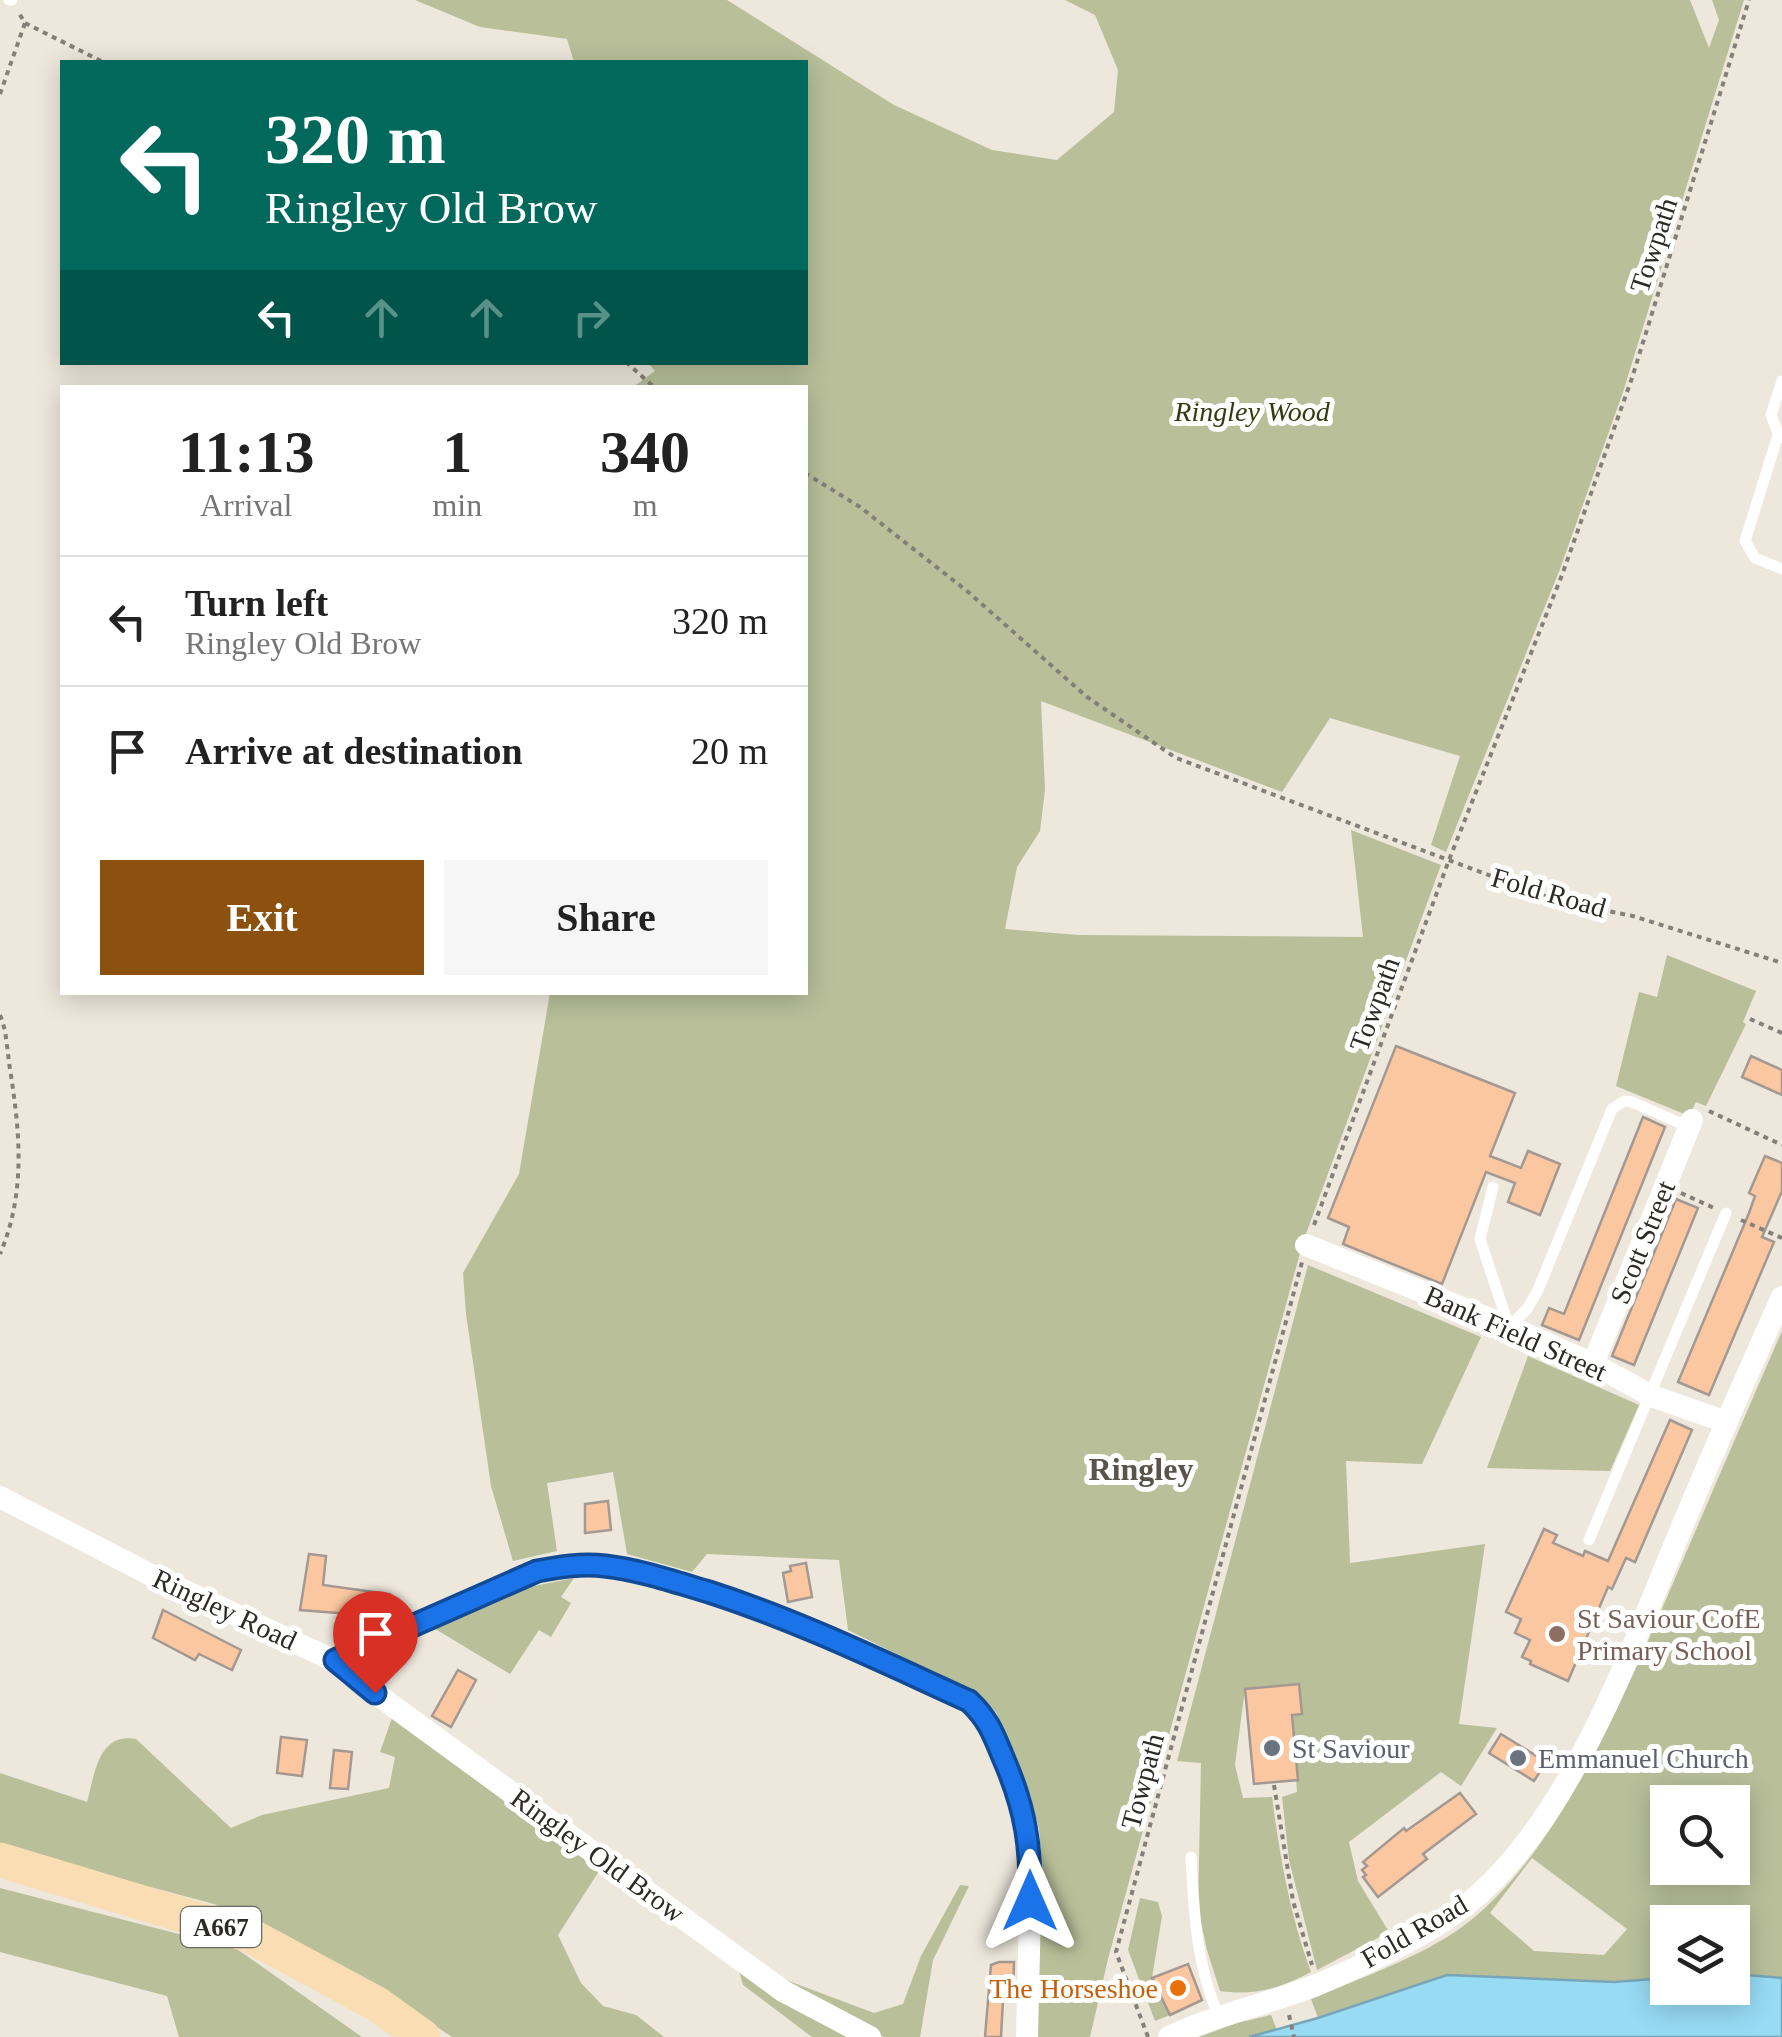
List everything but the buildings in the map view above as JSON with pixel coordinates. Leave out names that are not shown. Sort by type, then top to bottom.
[{"type":"main road","name":"A667","points":[[0,1860],[248,1935],[377,2004],[423,2037]]},
{"type":"street","name":"Scott Street","points":[[1593,1364],[1690,1124]]},
{"type":"street","name":"Bank Field Street","points":[[1306,1245],[1509,1326],[1652,1396],[1726,1422]]},
{"type":"street","name":"Fold Road","points":[[1169,2037],[1218,2014],[1318,1984],[1387,1951],[1464,1906],[1502,1872],[1532,1834],[1586,1748],[1782,1297]]},
{"type":"street","name":"Ringley Road","points":[[0,1497],[151,1575],[335,1660]]},
{"type":"street","points":[[335,1660],[537,1571],[566,1565],[604,1565],[673,1581],[758,1608],[969,1701],[988,1719],[1020,1799],[1028,1831],[1027,2037]]},
{"type":"street","name":"Ringley Old Brow","points":[[335,1660],[345,1672],[783,1991],[870,2037]]},
{"type":"lane","points":[[1782,381],[1772,409],[1780,438],[1745,541],[1755,558],[1782,569]]},
{"type":"lane","points":[[1493,1187],[1480,1239],[1509,1326],[1527,1309],[1538,1290],[1612,1109],[1624,1101],[1632,1102],[1690,1124]]},
{"type":"lane","points":[[1590,1540],[1726,1213]]},
{"type":"lane","points":[[1191,1857],[1198,1955],[1218,2014]]},
{"type":"path","points":[[10,0],[25,23],[99,60]]},
{"type":"path","name":"Towpath","points":[[1148,2037],[1116,1952],[1306,1245],[1448,860],[1562,575],[1632,378],[1748,0]]},
{"type":"path","points":[[0,94],[25,23]]},
{"type":"path","points":[[629,365],[652,385]]},
{"type":"path","name":"Fold Road","points":[[808,476],[860,507],[967,591],[1088,698],[1176,758],[1558,900],[1633,916],[1782,963]]},
{"type":"path","points":[[0,1015],[20,1134],[20,1178],[8,1236],[0,1254]]},
{"type":"path","points":[[1750,1019],[1782,1033]]},
{"type":"path","points":[[1690,1124],[1698,1106],[1782,1145]]},
{"type":"path","points":[[1274,1785],[1294,1901],[1318,1984]]},
{"type":"path","points":[[1290,2022],[1294,2037]]},
{"type":"green space","name":"Ringley Wood","points":[[415,0],[727,0],[894,105],[992,150],[1057,160],[1114,112],[1118,70],[1095,15],[1065,0],[1690,0],[1709,48],[1719,20],[1712,0],[1744,0],[1623,392],[1560,569],[1446,852],[1431,845],[1460,756],[1330,718],[1282,792],[1041,701],[1045,790],[1040,831],[1017,867],[1005,929],[1079,935],[1363,937],[1351,830],[1441,865],[1303,1242],[1090,2037],[1037,2037],[1033,1810],[997,1716],[975,1693],[848,1630],[839,1560],[707,1554],[692,1572],[627,1554],[613,1472],[547,1483],[557,1551],[513,1561],[491,1486],[463,1273],[519,1174],[550,995],[808,995],[808,385],[636,385],[655,371],[650,365],[808,365],[808,60],[573,60],[567,39],[480,27]]},
{"type":"green space","points":[[1667,955],[1756,991],[1743,1022],[1746,1024],[1706,1106],[1696,1102],[1689,1116],[1616,1086],[1639,992],[1657,997]]},
{"type":"green space","points":[[1308,1265],[1481,1337],[1422,1464],[1346,1461],[1350,1563],[1485,1544],[1459,1724],[1497,1728],[1461,1786],[1441,1772],[1349,1842],[1358,1881],[1389,1932],[1317,1970],[1289,1860],[1282,1797],[1297,1792],[1292,1715],[1302,1713],[1299,1684],[1245,1689],[1235,1765],[1243,1798],[1272,1797],[1287,1886],[1311,1972],[1267,1989],[1220,1991],[1198,1909],[1201,1763],[1177,1761]]},
{"type":"green space","points":[[1782,1331],[1782,1978],[1750,1975],[1750,1905],[1650,1905],[1650,1979],[1614,1982],[1447,1975],[1318,2018],[1311,1999],[1389,1967],[1462,1927],[1498,1895],[1531,1856],[1590,1762],[1661,1612]],"holes":[[[1532,1858],[1627,1929],[1604,1955],[1534,1951],[1490,1913]]]},
{"type":"green space","points":[[1528,1356],[1639,1405],[1610,1471],[1487,1468]]},
{"type":"green space","points":[[574,1578],[561,1597],[571,1603],[551,1637],[539,1630],[510,1674],[432,1627],[524,1588]]},
{"type":"green space","points":[[392,1718],[601,1868],[558,1935],[581,1983],[603,2006],[636,2015],[664,2037],[452,2037],[369,1982],[289,1937],[214,1904],[0,1847],[0,1773],[87,1802],[106,1748],[123,1739],[136,1739],[231,1828],[262,1815],[389,1788],[395,1757],[380,1752]]},
{"type":"green space","points":[[960,1885],[969,1886],[933,1960],[920,2037],[884,2037],[784,1984],[778,1977],[874,2013],[903,2004],[921,1956]]},
{"type":"green space","points":[[0,1888],[237,1949],[362,2037],[179,2037],[167,1996],[0,1952]]},
{"type":"green space","points":[[1140,1898],[1158,1902],[1162,1916],[1152,1978],[1170,2015],[1155,2021],[1128,1950]]},
{"type":"green space","points":[[739,1971],[851,2037],[812,2037],[743,1985]]},
{"type":"green space","points":[[1271,2015],[1277,2030],[1249,2037],[1199,2037],[1237,2023]]},
{"type":"water","points":[[1447,1975],[1614,1982],[1650,1979],[1650,2005],[1750,2005],[1750,1975],[1782,1978],[1782,2037],[1249,2037]]},
{"type":"place","name":"St Saviour CofE Primary School","points":[[1557,1634]]},
{"type":"place","name":"St Saviour","points":[[1272,1748]]},
{"type":"place","name":"Emmanuel Church","points":[[1518,1758]]},
{"type":"place","name":"The Horseshoe","points":[[1178,1988]]},
{"type":"district","name":"Ringley","points":[[1141,1469]]},
{"type":"route","points":[[375,1693],[335,1660],[537,1571],[566,1565],[604,1565],[673,1581],[828,1636],[969,1701],[988,1719],[1020,1799],[1028,1831],[1030,1901]]}]
